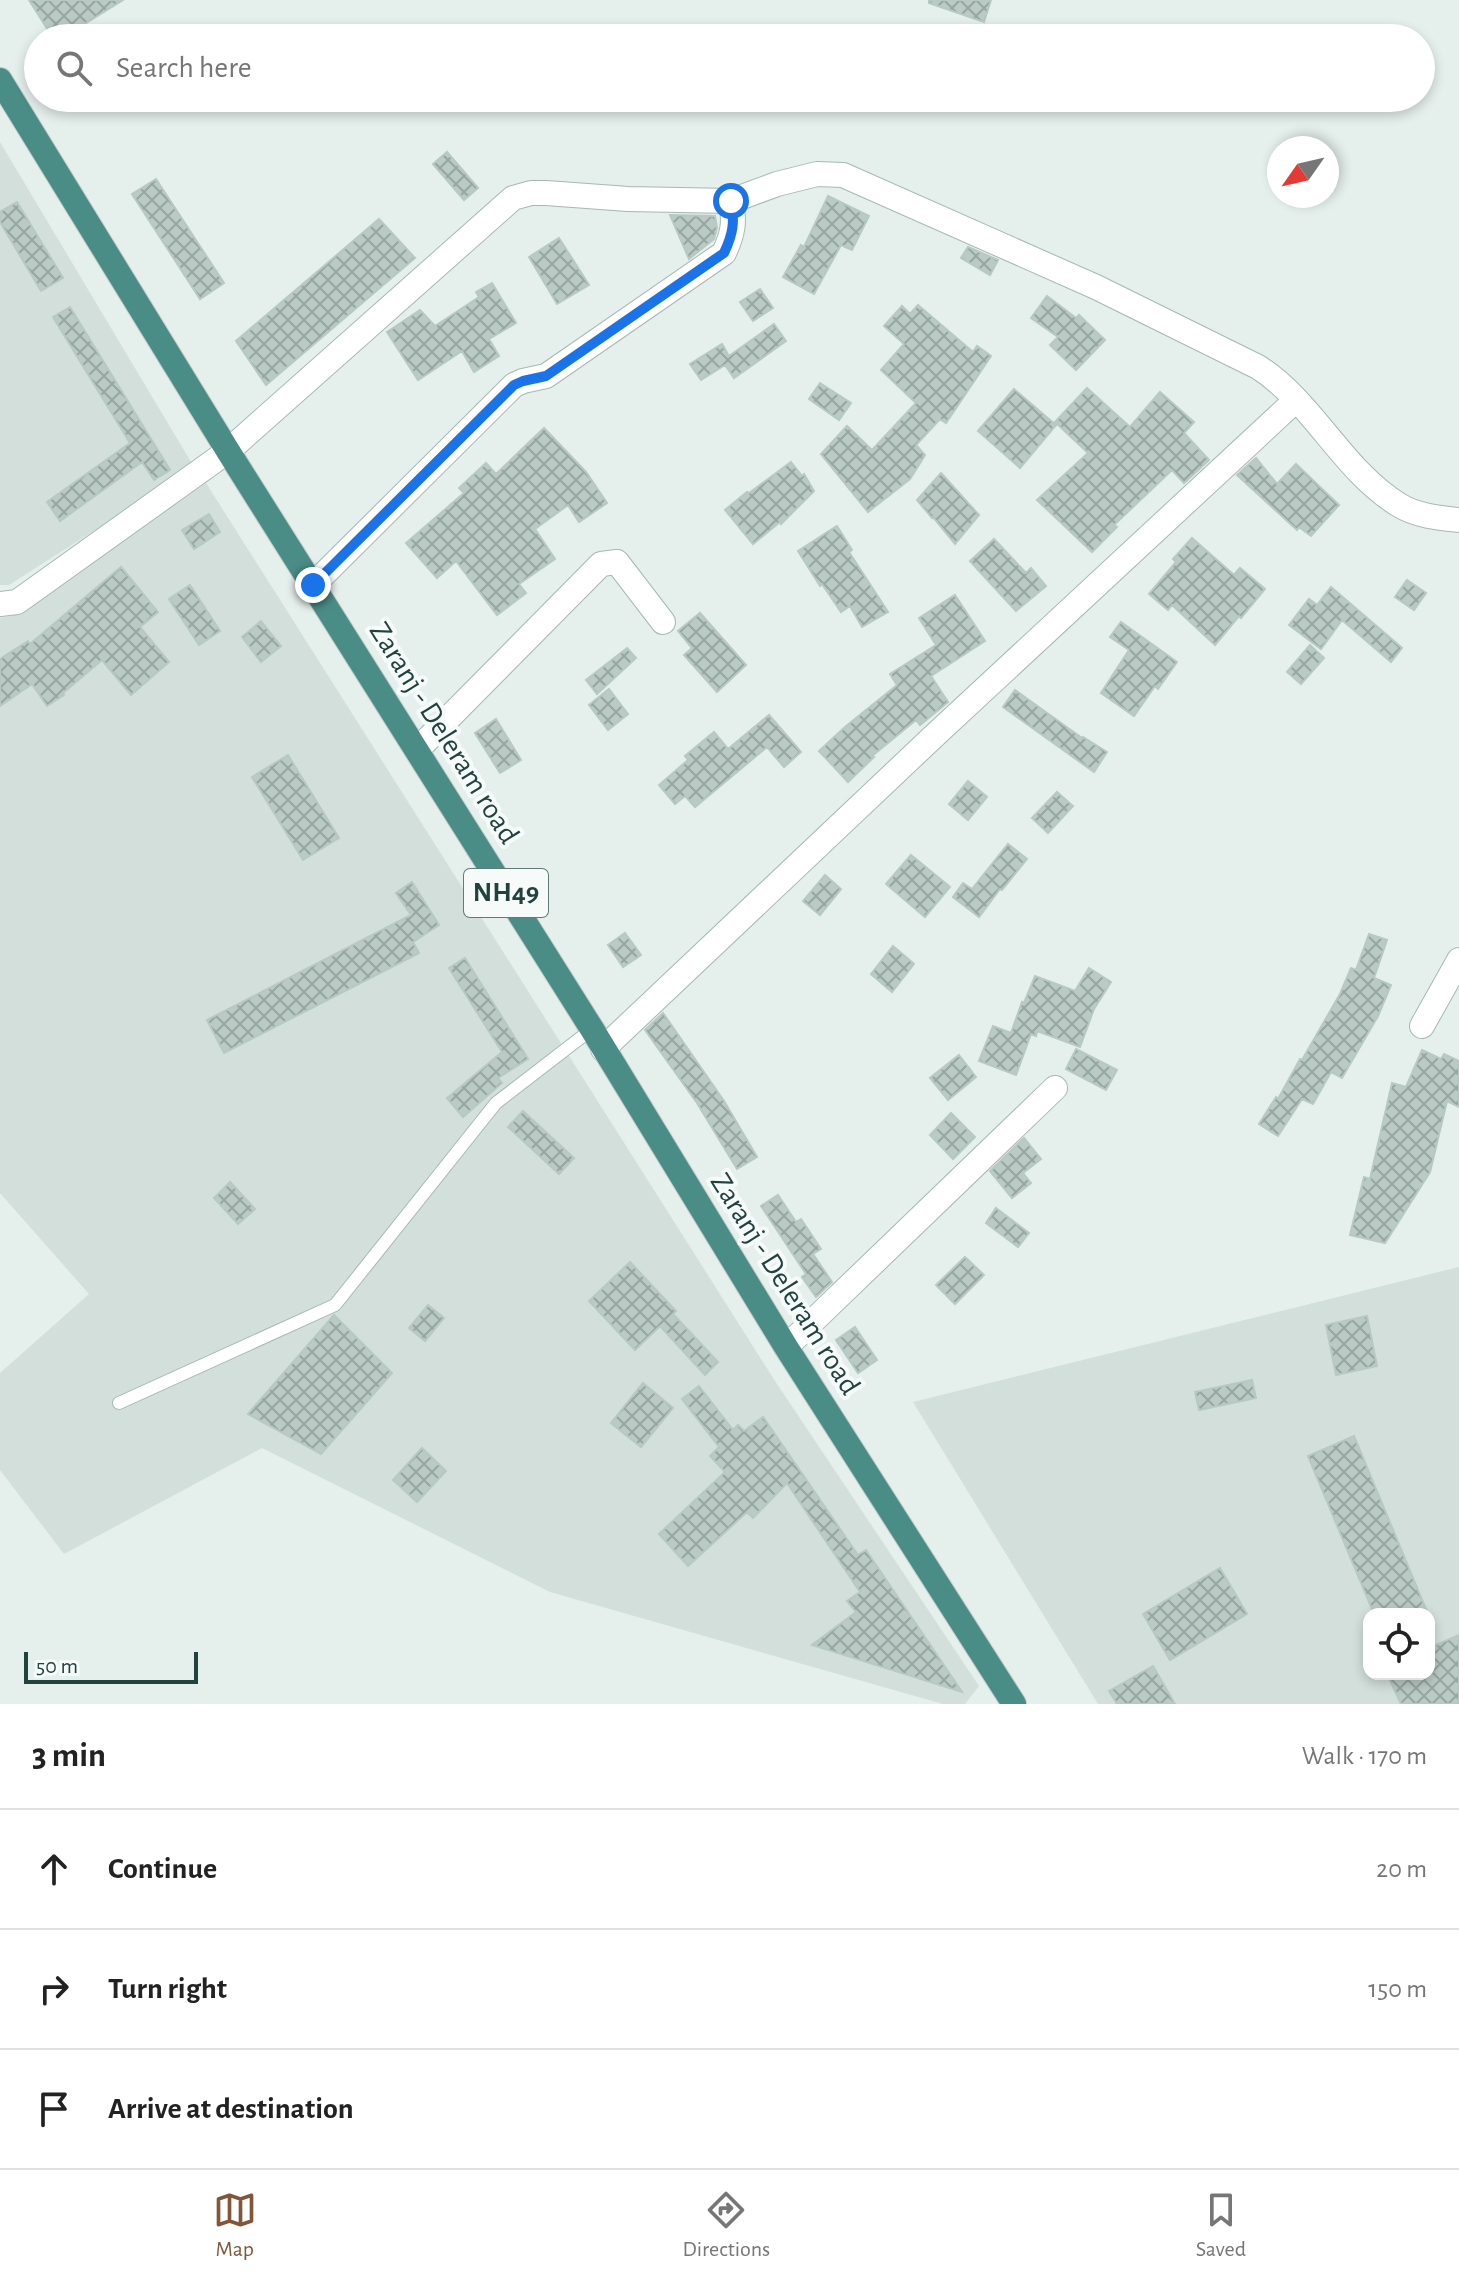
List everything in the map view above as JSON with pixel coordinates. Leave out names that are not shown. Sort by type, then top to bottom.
[{"type":"highway","name":"Zaranj - Deleram road","points":[[0,80],[786,1347],[1014,1704]]},
{"type":"street","points":[[0,604],[17,602],[228,451],[513,198],[546,193],[628,199],[731,201],[777,184],[817,174],[843,175],[1096,287],[1258,367],[1281,383],[1371,483],[1400,506],[1427,516],[1459,520]]},
{"type":"street","points":[[313,585],[514,385],[546,376],[724,253],[732,235],[734,220],[731,201]]},
{"type":"street","points":[[597,1039],[934,736],[1296,400]]},
{"type":"street","points":[[417,750],[601,564],[617,562],[663,622]]},
{"type":"street","points":[[1422,1026],[1459,960]]},
{"type":"street","points":[[786,1347],[1055,1088]]},
{"type":"lane","points":[[119,1403],[335,1305],[496,1103],[597,1039]]},
{"type":"shaded area","points":[[0,142],[194,467],[9,585],[0,585]]},
{"type":"shaded area","points":[[206,483],[775,1381],[979,1686],[965,1704],[943,1704],[550,1592],[262,1448],[64,1554],[0,1470],[0,1373],[89,1294],[0,1193],[0,618],[15,615]]},
{"type":"shaded area","points":[[1459,1267],[1459,1704],[1098,1704],[913,1402]]},
{"type":"building","points":[[29,0],[123,0],[84,24],[44,24]]},
{"type":"building","points":[[929,0],[991,0],[984,22],[929,3]]},
{"type":"building","points":[[447,152],[478,188],[464,200],[433,164]]},
{"type":"building","points":[[156,179],[224,283],[200,299],[132,194]]},
{"type":"building","points":[[828,196],[869,216],[852,250],[841,245],[814,294],[783,277],[801,245],[804,247]]},
{"type":"building","points":[[17,202],[63,278],[41,291],[0,222],[0,212]]},
{"type":"building","points":[[670,215],[715,216],[717,228],[714,239],[689,259]]},
{"type":"building","points":[[379,219],[415,258],[266,385],[236,341]]},
{"type":"building","points":[[559,238],[589,285],[557,304],[529,257]]},
{"type":"building","points":[[968,247],[998,260],[990,275],[961,258]]},
{"type":"building","points":[[492,283],[516,323],[489,339],[499,356],[474,372],[462,351],[418,380],[387,332],[420,310],[435,326],[479,297],[476,292]]},
{"type":"building","points":[[760,289],[773,308],[753,321],[740,302]]},
{"type":"building","points":[[1047,296],[1076,318],[1079,315],[1105,340],[1076,370],[1050,345],[1058,337],[1031,318]]},
{"type":"building","points":[[918,305],[973,352],[977,346],[991,356],[946,423],[940,419],[916,445],[925,455],[910,479],[868,512],[821,454],[847,426],[872,450],[916,403],[881,370],[904,344],[884,326],[902,306],[910,314]]},
{"type":"building","points":[[70,307],[170,470],[154,480],[142,462],[60,521],[47,502],[130,443],[53,317]]},
{"type":"building","points":[[774,324],[786,341],[734,378],[725,365],[701,380],[690,364],[722,344],[729,356]]},
{"type":"building","points":[[820,383],[851,403],[839,420],[809,399]]},
{"type":"building","points":[[1087,388],[1130,427],[1160,392],[1194,422],[1184,433],[1209,460],[1184,483],[1172,470],[1114,525],[1117,527],[1092,552],[1037,500],[1088,453],[1055,422]]},
{"type":"building","points":[[1014,389],[1056,425],[1020,468],[978,431]]},
{"type":"building","points":[[544,428],[586,472],[607,503],[579,522],[568,505],[535,529],[555,559],[519,584],[526,593],[497,615],[456,561],[437,578],[406,543],[464,493],[459,488],[486,463],[496,474]]},
{"type":"building","points":[[1256,458],[1277,484],[1296,464],[1339,505],[1311,536],[1299,527],[1297,530],[1237,475]]},
{"type":"building","points":[[791,462],[802,476],[804,474],[814,491],[781,524],[753,544],[725,510]]},
{"type":"building","points":[[941,473],[979,515],[955,544],[917,500]]},
{"type":"building","points":[[209,514],[220,532],[194,549],[182,530]]},
{"type":"building","points":[[837,526],[852,550],[849,552],[888,612],[862,627],[850,606],[841,612],[798,551]]},
{"type":"building","points":[[1192,538],[1234,575],[1240,568],[1265,589],[1215,645],[1172,605],[1168,610],[1149,594]]},
{"type":"building","points":[[994,539],[1026,573],[1031,568],[1046,586],[1016,611],[970,561]]},
{"type":"building","points":[[121,567],[158,612],[140,627],[169,662],[131,695],[102,660],[64,695],[47,706],[32,684],[0,706],[0,659],[28,641],[30,644]]},
{"type":"building","points":[[1407,580],[1426,593],[1414,610],[1395,597]]},
{"type":"building","points":[[190,585],[220,631],[199,645],[169,599]]},
{"type":"building","points":[[1331,587],[1402,648],[1391,662],[1342,620],[1321,649],[1289,625],[1309,599],[1317,605]]},
{"type":"building","points":[[955,595],[985,641],[931,676],[948,702],[920,725],[916,720],[872,756],[848,782],[819,751],[897,685],[890,674],[936,645],[919,618]]},
{"type":"building","points":[[700,613],[746,665],[717,692],[684,655],[692,648],[678,631]]},
{"type":"building","points":[[261,621],[281,646],[261,662],[242,637]]},
{"type":"building","points":[[1121,622],[1177,662],[1134,716],[1101,693],[1129,650],[1110,637]]},
{"type":"building","points":[[1310,645],[1324,658],[1301,684],[1287,672]]},
{"type":"building","points":[[627,648],[636,658],[597,694],[586,680]]},
{"type":"building","points":[[609,689],[628,714],[608,730],[589,705]]},
{"type":"building","points":[[1015,690],[1107,752],[1094,772],[1003,707]]},
{"type":"building","points":[[769,715],[801,752],[784,767],[767,747],[695,807],[685,796],[675,804],[659,785],[688,760],[685,756],[714,732],[728,749]]},
{"type":"building","points":[[496,719],[521,760],[500,773],[475,733]]},
{"type":"building","points":[[288,755],[339,838],[303,860],[252,777]]},
{"type":"building","points":[[968,781],[987,797],[968,820],[949,804]]},
{"type":"building","points":[[1057,792],[1073,806],[1048,833],[1032,818]]},
{"type":"building","points":[[1008,844],[1027,859],[979,917],[953,897],[963,883],[972,889]]},
{"type":"building","points":[[911,855],[950,887],[925,917],[886,884]]},
{"type":"building","points":[[825,875],[841,889],[820,915],[803,901]]},
{"type":"building","points":[[412,882],[439,925],[413,942],[419,953],[224,1053],[207,1020],[411,915],[396,893]]},
{"type":"building","points":[[625,933],[641,955],[623,967],[608,945]]},
{"type":"building","points":[[1369,934],[1387,940],[1374,978],[1391,985],[1378,1016],[1342,1078],[1331,1072],[1313,1104],[1302,1099],[1278,1136],[1259,1124],[1302,1060],[1340,994],[1351,968],[1356,970]]},
{"type":"building","points":[[893,946],[914,964],[892,992],[871,974]]},
{"type":"building","points":[[465,958],[528,1059],[498,1078],[502,1083],[463,1117],[447,1098],[502,1052],[449,968]]},
{"type":"building","points":[[1089,968],[1111,982],[1094,1009],[1080,1047],[1037,1031],[1036,1036],[1031,1034],[1016,1075],[979,1061],[993,1026],[1011,1033],[1035,976],[1075,991]]},
{"type":"building","points":[[663,1013],[724,1101],[757,1157],[737,1169],[697,1103],[645,1030]]},
{"type":"building","points":[[1076,1049],[1117,1070],[1106,1090],[1066,1069]]},
{"type":"building","points":[[1422,1050],[1441,1059],[1444,1054],[1459,1061],[1459,1107],[1447,1101],[1430,1172],[1385,1243],[1350,1235],[1364,1177],[1370,1179],[1392,1083],[1406,1087]]},
{"type":"building","points":[[959,1055],[976,1077],[948,1100],[930,1078]]},
{"type":"building","points":[[523,1111],[574,1158],[559,1174],[508,1127]]},
{"type":"building","points":[[951,1113],[975,1137],[953,1159],[930,1135]]},
{"type":"building","points":[[1024,1138],[1041,1159],[1023,1173],[1031,1183],[1012,1198],[990,1171]]},
{"type":"building","points":[[230,1182],[255,1209],[238,1224],[214,1198]]},
{"type":"building","points":[[778,1195],[796,1222],[801,1219],[821,1249],[813,1254],[832,1282],[816,1297],[802,1277],[806,1274],[761,1206]]},
{"type":"building","points":[[996,1208],[1029,1233],[1018,1247],[986,1223]]},
{"type":"building","points":[[965,1257],[984,1275],[955,1304],[936,1285]]},
{"type":"building","points":[[630,1262],[718,1362],[705,1375],[660,1326],[635,1350],[589,1301]]},
{"type":"building","points":[[428,1305],[444,1318],[425,1341],[409,1328]]},
{"type":"building","points":[[334,1315],[392,1373],[321,1454],[248,1414]]},
{"type":"building","points":[[1367,1316],[1377,1366],[1336,1375],[1326,1325]]},
{"type":"building","points":[[855,1327],[877,1360],[858,1373],[836,1340]]},
{"type":"building","points":[[1252,1380],[1256,1398],[1199,1410],[1195,1392]]},
{"type":"building","points":[[643,1383],[673,1408],[641,1447],[611,1423]]},
{"type":"building","points":[[699,1386],[733,1430],[738,1425],[744,1431],[763,1417],[858,1555],[866,1550],[962,1692],[812,1645],[856,1612],[847,1601],[860,1592],[787,1483],[753,1518],[747,1512],[688,1566],[659,1534],[725,1472],[710,1456],[719,1447],[682,1399]]},
{"type":"building","points":[[1354,1436],[1426,1608],[1371,1608],[1308,1456]]},
{"type":"building","points":[[422,1448],[446,1471],[417,1502],[393,1480]]},
{"type":"building","points":[[1220,1568],[1247,1614],[1170,1660],[1143,1614]]},
{"type":"building","points":[[1459,1635],[1459,1704],[1401,1704],[1390,1680],[1435,1680],[1435,1645]]},
{"type":"building","points":[[1153,1666],[1175,1704],[1117,1704],[1109,1691]]},
{"type":"route","points":[[313,585],[514,385],[546,376],[724,253],[732,235],[734,220],[731,201]]}]
